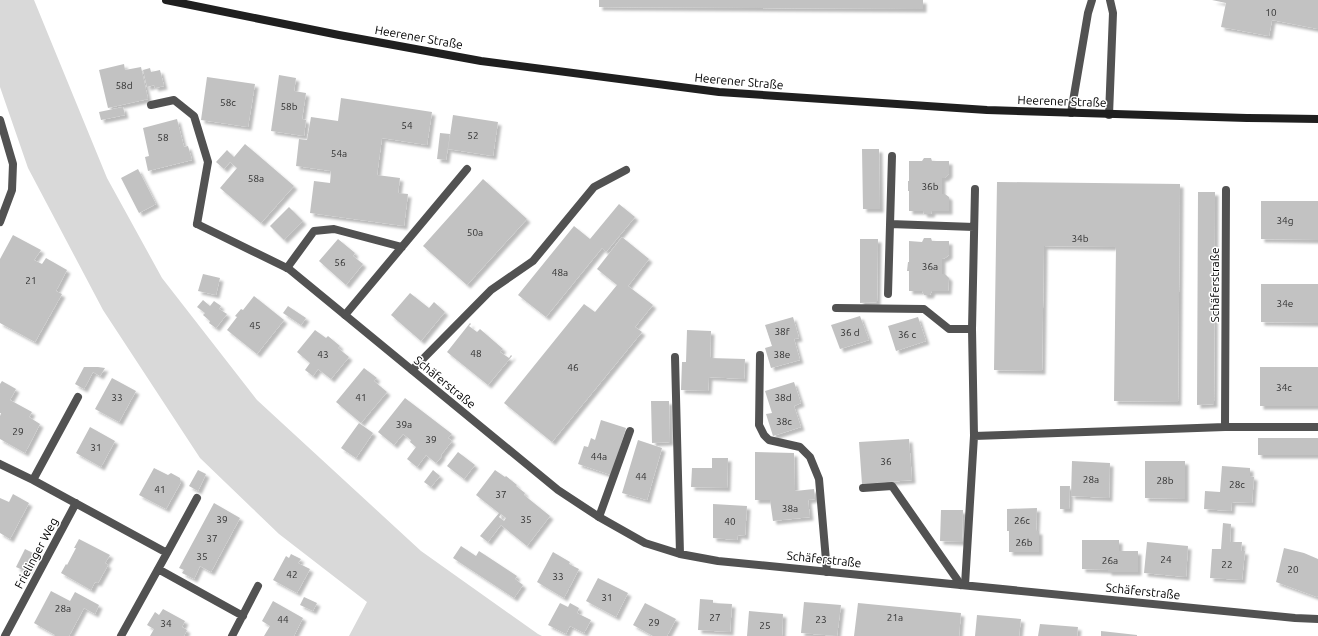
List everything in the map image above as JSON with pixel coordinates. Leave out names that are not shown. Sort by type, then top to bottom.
[{"type":"main road","name":"Heerener Straße","points":[[166,0],[339,35],[481,61],[719,92],[987,110],[1109,115],[1318,119]]},
{"type":"street","points":[[1071,113],[1088,12],[1092,0]]},
{"type":"street","points":[[1109,115],[1113,13],[1110,0]]},
{"type":"street","name":"Schäferstraße","points":[[151,105],[174,100],[194,116],[208,162],[197,224],[287,268],[558,490],[599,517],[645,543],[680,554],[718,561],[1295,618],[1318,619]]},
{"type":"street","points":[[0,120],[13,164],[12,190],[0,222]]},
{"type":"street","points":[[888,294],[892,156]]},
{"type":"street","points":[[345,315],[467,169]]},
{"type":"street","points":[[412,370],[491,290],[533,261],[594,188],[626,170]]},
{"type":"street","points":[[963,585],[974,436],[972,329],[975,189]]},
{"type":"street","name":"Schäferstraße","points":[[1225,427],[1226,190]]},
{"type":"street","points":[[890,224],[974,227]]},
{"type":"street","points":[[287,268],[314,231],[334,229],[402,247]]},
{"type":"street","points":[[836,308],[924,309],[949,328],[972,329]]},
{"type":"street","points":[[760,355],[759,425],[764,435],[769,440],[800,447],[810,457],[819,479],[828,572]]},
{"type":"street","points":[[675,357],[680,554]]},
{"type":"street","points":[[33,480],[78,397]]},
{"type":"street","points":[[974,436],[1225,427],[1318,427]]},
{"type":"street","points":[[599,517],[630,431]]},
{"type":"street","points":[[0,464],[33,480],[167,553]]},
{"type":"street","points":[[863,488],[892,486],[963,585]]},
{"type":"street","points":[[121,636],[197,498]]},
{"type":"street","name":"Frielinger Weg","points":[[5,636],[76,503]]},
{"type":"street","points":[[158,569],[243,616]]},
{"type":"street","points":[[232,636],[258,586]]},
{"type":"shaded area","points":[[0,0],[34,0],[107,178],[162,278],[257,400],[421,551],[542,636],[349,636],[367,602],[279,534],[200,458],[103,310],[28,168],[0,87]]},
{"type":"building","points":[[599,0],[923,0],[923,9],[599,7]]},
{"type":"building","points":[[1212,0],[1318,0],[1318,29],[1272,20],[1269,36],[1221,27],[1226,3]]},
{"type":"building","points":[[124,64],[125,70],[141,67],[148,99],[108,108],[99,70]]},
{"type":"building","points":[[150,68],[151,72],[160,70],[164,86],[155,88],[154,85],[147,87],[143,70]]},
{"type":"building","points":[[279,75],[296,78],[294,91],[306,93],[302,119],[306,120],[304,136],[271,131]]},
{"type":"building","points":[[207,77],[255,84],[248,127],[201,120]]},
{"type":"building","points":[[341,98],[432,112],[427,145],[382,138],[377,175],[400,178],[398,193],[408,194],[404,226],[310,213],[314,181],[330,183],[331,171],[296,166],[299,139],[307,140],[311,117],[338,121]]},
{"type":"building","points":[[123,107],[125,115],[101,120],[99,112]]},
{"type":"building","points":[[453,115],[498,122],[493,156],[448,149]]},
{"type":"building","points":[[177,119],[184,147],[188,146],[192,160],[148,171],[145,157],[149,156],[143,128]]},
{"type":"building","points":[[440,133],[450,134],[446,160],[437,159]]},
{"type":"building","points":[[245,144],[294,186],[261,223],[220,188],[237,168],[230,162],[224,169],[216,162],[227,150],[234,157]]},
{"type":"building","points":[[862,149],[879,149],[880,209],[863,209]]},
{"type":"building","points":[[924,158],[931,158],[932,161],[949,161],[949,174],[945,178],[942,178],[942,194],[949,197],[949,211],[932,211],[931,214],[924,214],[923,211],[909,211],[909,161],[922,161]]},
{"type":"building","points":[[138,169],[156,204],[139,213],[121,178]]},
{"type":"building","points":[[483,179],[527,219],[467,285],[423,246]]},
{"type":"building","points":[[997,182],[1180,184],[1178,402],[1114,401],[1116,247],[1044,246],[1042,371],[994,370]]},
{"type":"building","points":[[1198,192],[1215,192],[1214,404],[1197,405]]},
{"type":"building","points":[[1261,201],[1318,201],[1318,240],[1261,239]]},
{"type":"building","points":[[619,204],[635,217],[606,252],[602,248],[546,317],[518,295],[574,226],[590,239]]},
{"type":"building","points":[[289,207],[303,221],[284,240],[270,226]]},
{"type":"building","points":[[13,235],[41,250],[34,260],[42,264],[46,258],[67,270],[56,291],[62,294],[35,342],[0,323],[0,259]]},
{"type":"building","points":[[622,237],[649,259],[628,286],[653,305],[635,327],[642,332],[552,442],[504,403],[584,304],[595,312],[617,285],[597,269]]},
{"type":"building","points":[[924,238],[931,238],[932,241],[949,241],[949,255],[942,259],[942,274],[945,274],[949,278],[948,291],[932,291],[930,295],[924,295],[922,291],[909,291],[909,271],[907,271],[909,262],[909,241],[922,242]]},
{"type":"building","points":[[338,239],[355,253],[353,256],[363,264],[346,285],[319,261]]},
{"type":"building","points":[[860,239],[878,239],[877,302],[860,303]]},
{"type":"building","points":[[203,274],[220,278],[216,295],[198,291]]},
{"type":"building","points":[[1261,284],[1318,284],[1318,323],[1261,322]]},
{"type":"building","points":[[410,293],[429,308],[434,302],[445,312],[421,341],[391,315]]},
{"type":"building","points":[[254,296],[284,320],[257,354],[227,330],[237,317],[235,316],[241,309],[243,310]]},
{"type":"building","points":[[203,300],[210,306],[214,301],[221,306],[219,309],[227,314],[216,328],[209,323],[210,321],[203,315],[205,313],[197,307]]},
{"type":"building","points":[[288,306],[306,318],[301,325],[283,313]]},
{"type":"building","points":[[860,316],[869,340],[840,349],[831,325]]},
{"type":"building","points":[[793,317],[799,338],[794,339],[800,360],[771,368],[765,348],[772,346],[765,325]]},
{"type":"building","points":[[918,317],[926,341],[896,351],[888,326]]},
{"type":"building","points":[[470,323],[471,324],[469,326],[477,332],[480,329],[503,349],[500,352],[509,358],[511,355],[512,356],[488,385],[447,352]]},
{"type":"building","points":[[315,330],[326,338],[328,336],[340,346],[338,348],[349,357],[331,379],[318,369],[313,376],[305,370],[310,363],[297,352]]},
{"type":"building","points":[[687,330],[711,331],[710,358],[745,359],[744,379],[709,377],[708,391],[681,390],[682,362],[686,362]]},
{"type":"building","points":[[84,367],[105,368],[100,376],[93,372],[84,389],[75,384]]},
{"type":"building","points":[[1260,367],[1318,367],[1318,406],[1260,406]]},
{"type":"building","points":[[364,368],[377,378],[374,381],[387,392],[361,423],[336,402]]},
{"type":"building","points":[[112,378],[136,391],[119,422],[95,409]]},
{"type":"building","points":[[2,381],[16,389],[10,400],[32,412],[29,417],[40,424],[25,453],[0,439],[0,384]]},
{"type":"building","points":[[794,382],[801,403],[794,406],[801,427],[773,436],[766,414],[772,413],[765,391]]},
{"type":"building","points":[[405,398],[452,434],[448,438],[452,441],[436,463],[426,455],[417,467],[407,459],[416,447],[410,442],[411,440],[403,434],[394,445],[378,432]]},
{"type":"building","points":[[651,401],[669,401],[670,442],[652,443]]},
{"type":"building","points":[[601,420],[626,428],[611,475],[578,464],[584,446],[588,447],[591,438],[595,440]]},
{"type":"building","points":[[359,423],[373,433],[356,458],[341,448]]},
{"type":"building","points":[[90,427],[115,441],[101,467],[76,453]]},
{"type":"building","points":[[1258,438],[1318,438],[1318,455],[1258,455]]},
{"type":"building","points":[[909,439],[912,480],[862,484],[859,442]]},
{"type":"building","points":[[638,440],[662,448],[647,500],[622,493]]},
{"type":"building","points":[[458,452],[475,465],[464,479],[447,466]]},
{"type":"building","points":[[755,452],[794,453],[795,491],[814,489],[815,499],[808,500],[810,517],[773,521],[770,500],[755,500]]},
{"type":"building","points":[[712,458],[728,458],[727,488],[691,487],[692,468],[712,468]]},
{"type":"building","points":[[1072,461],[1110,463],[1109,498],[1071,496]]},
{"type":"building","points":[[1145,461],[1185,461],[1185,499],[1145,498]]},
{"type":"building","points":[[1222,466],[1250,468],[1250,476],[1254,477],[1252,503],[1232,502],[1231,511],[1204,509],[1205,491],[1220,492]]},
{"type":"building","points":[[154,468],[168,475],[171,473],[180,478],[181,482],[166,509],[139,495]]},
{"type":"building","points":[[198,470],[206,474],[198,491],[189,486]]},
{"type":"building","points":[[433,470],[440,476],[431,487],[424,482]]},
{"type":"building","points":[[495,470],[505,477],[506,476],[517,485],[516,486],[525,493],[524,495],[550,516],[527,546],[501,525],[488,542],[480,536],[499,513],[476,495]],"holes":[[[501,514],[506,518],[504,521],[499,517]]]},
{"type":"building","points":[[1060,486],[1070,486],[1069,509],[1060,509]]},
{"type":"building","points":[[13,494],[29,503],[10,539],[0,533],[0,498],[9,502]]},
{"type":"building","points":[[214,503],[240,518],[211,572],[200,566],[194,579],[182,573],[184,570],[179,568]]},
{"type":"building","points":[[713,504],[747,506],[745,536],[738,535],[737,540],[713,538]]},
{"type":"building","points":[[1037,508],[1036,531],[1039,531],[1039,552],[1009,552],[1007,509]]},
{"type":"building","points":[[941,510],[963,510],[962,542],[940,541]]},
{"type":"building","points":[[1223,523],[1231,524],[1230,542],[1242,542],[1241,551],[1245,551],[1242,580],[1210,578],[1212,549],[1221,549]]},
{"type":"building","points":[[79,539],[110,555],[105,563],[108,565],[98,583],[95,582],[91,590],[61,573],[76,548],[74,548]]},
{"type":"building","points":[[1082,540],[1119,540],[1119,551],[1138,551],[1138,572],[1108,572],[1108,570],[1082,569]]},
{"type":"building","points":[[1147,542],[1188,546],[1186,577],[1144,573]]},
{"type":"building","points":[[461,546],[476,556],[479,551],[517,576],[515,579],[523,585],[514,598],[453,558]]},
{"type":"building","points":[[1284,548],[1304,553],[1318,559],[1317,597],[1276,582]]},
{"type":"building","points":[[25,549],[35,554],[27,572],[16,567]]},
{"type":"building","points":[[553,552],[570,562],[569,564],[579,569],[564,598],[537,582]]},
{"type":"building","points":[[291,554],[301,559],[298,563],[310,569],[297,593],[273,580],[286,556],[289,558]]},
{"type":"building","points":[[598,578],[628,593],[616,617],[586,601]]},
{"type":"building","points":[[51,591],[70,601],[75,592],[99,605],[95,614],[84,608],[69,636],[55,636],[34,623]]},
{"type":"building","points":[[304,597],[317,603],[313,611],[300,605]]},
{"type":"building","points":[[700,599],[713,600],[713,603],[732,604],[730,632],[698,630]]},
{"type":"building","points":[[273,601],[303,618],[294,636],[264,636],[270,626],[262,621]]},
{"type":"building","points":[[804,602],[841,605],[837,636],[801,633]]},
{"type":"building","points":[[560,603],[568,607],[570,603],[579,608],[577,613],[591,620],[584,633],[570,626],[566,634],[548,625]]},
{"type":"building","points":[[645,603],[676,619],[667,636],[653,636],[633,625]]},
{"type":"building","points":[[858,603],[961,613],[959,636],[854,636]]},
{"type":"building","points":[[163,609],[185,621],[182,627],[187,630],[184,636],[150,636],[154,629],[147,625],[155,612],[159,615]]},
{"type":"building","points":[[749,611],[783,614],[782,636],[747,636]]},
{"type":"building","points":[[977,615],[1021,619],[1019,636],[975,636]]},
{"type":"building","points":[[1040,624],[1078,627],[1077,636],[1038,636]]},
{"type":"building","points":[[1101,631],[1137,635],[1137,636],[1101,636]]}]
